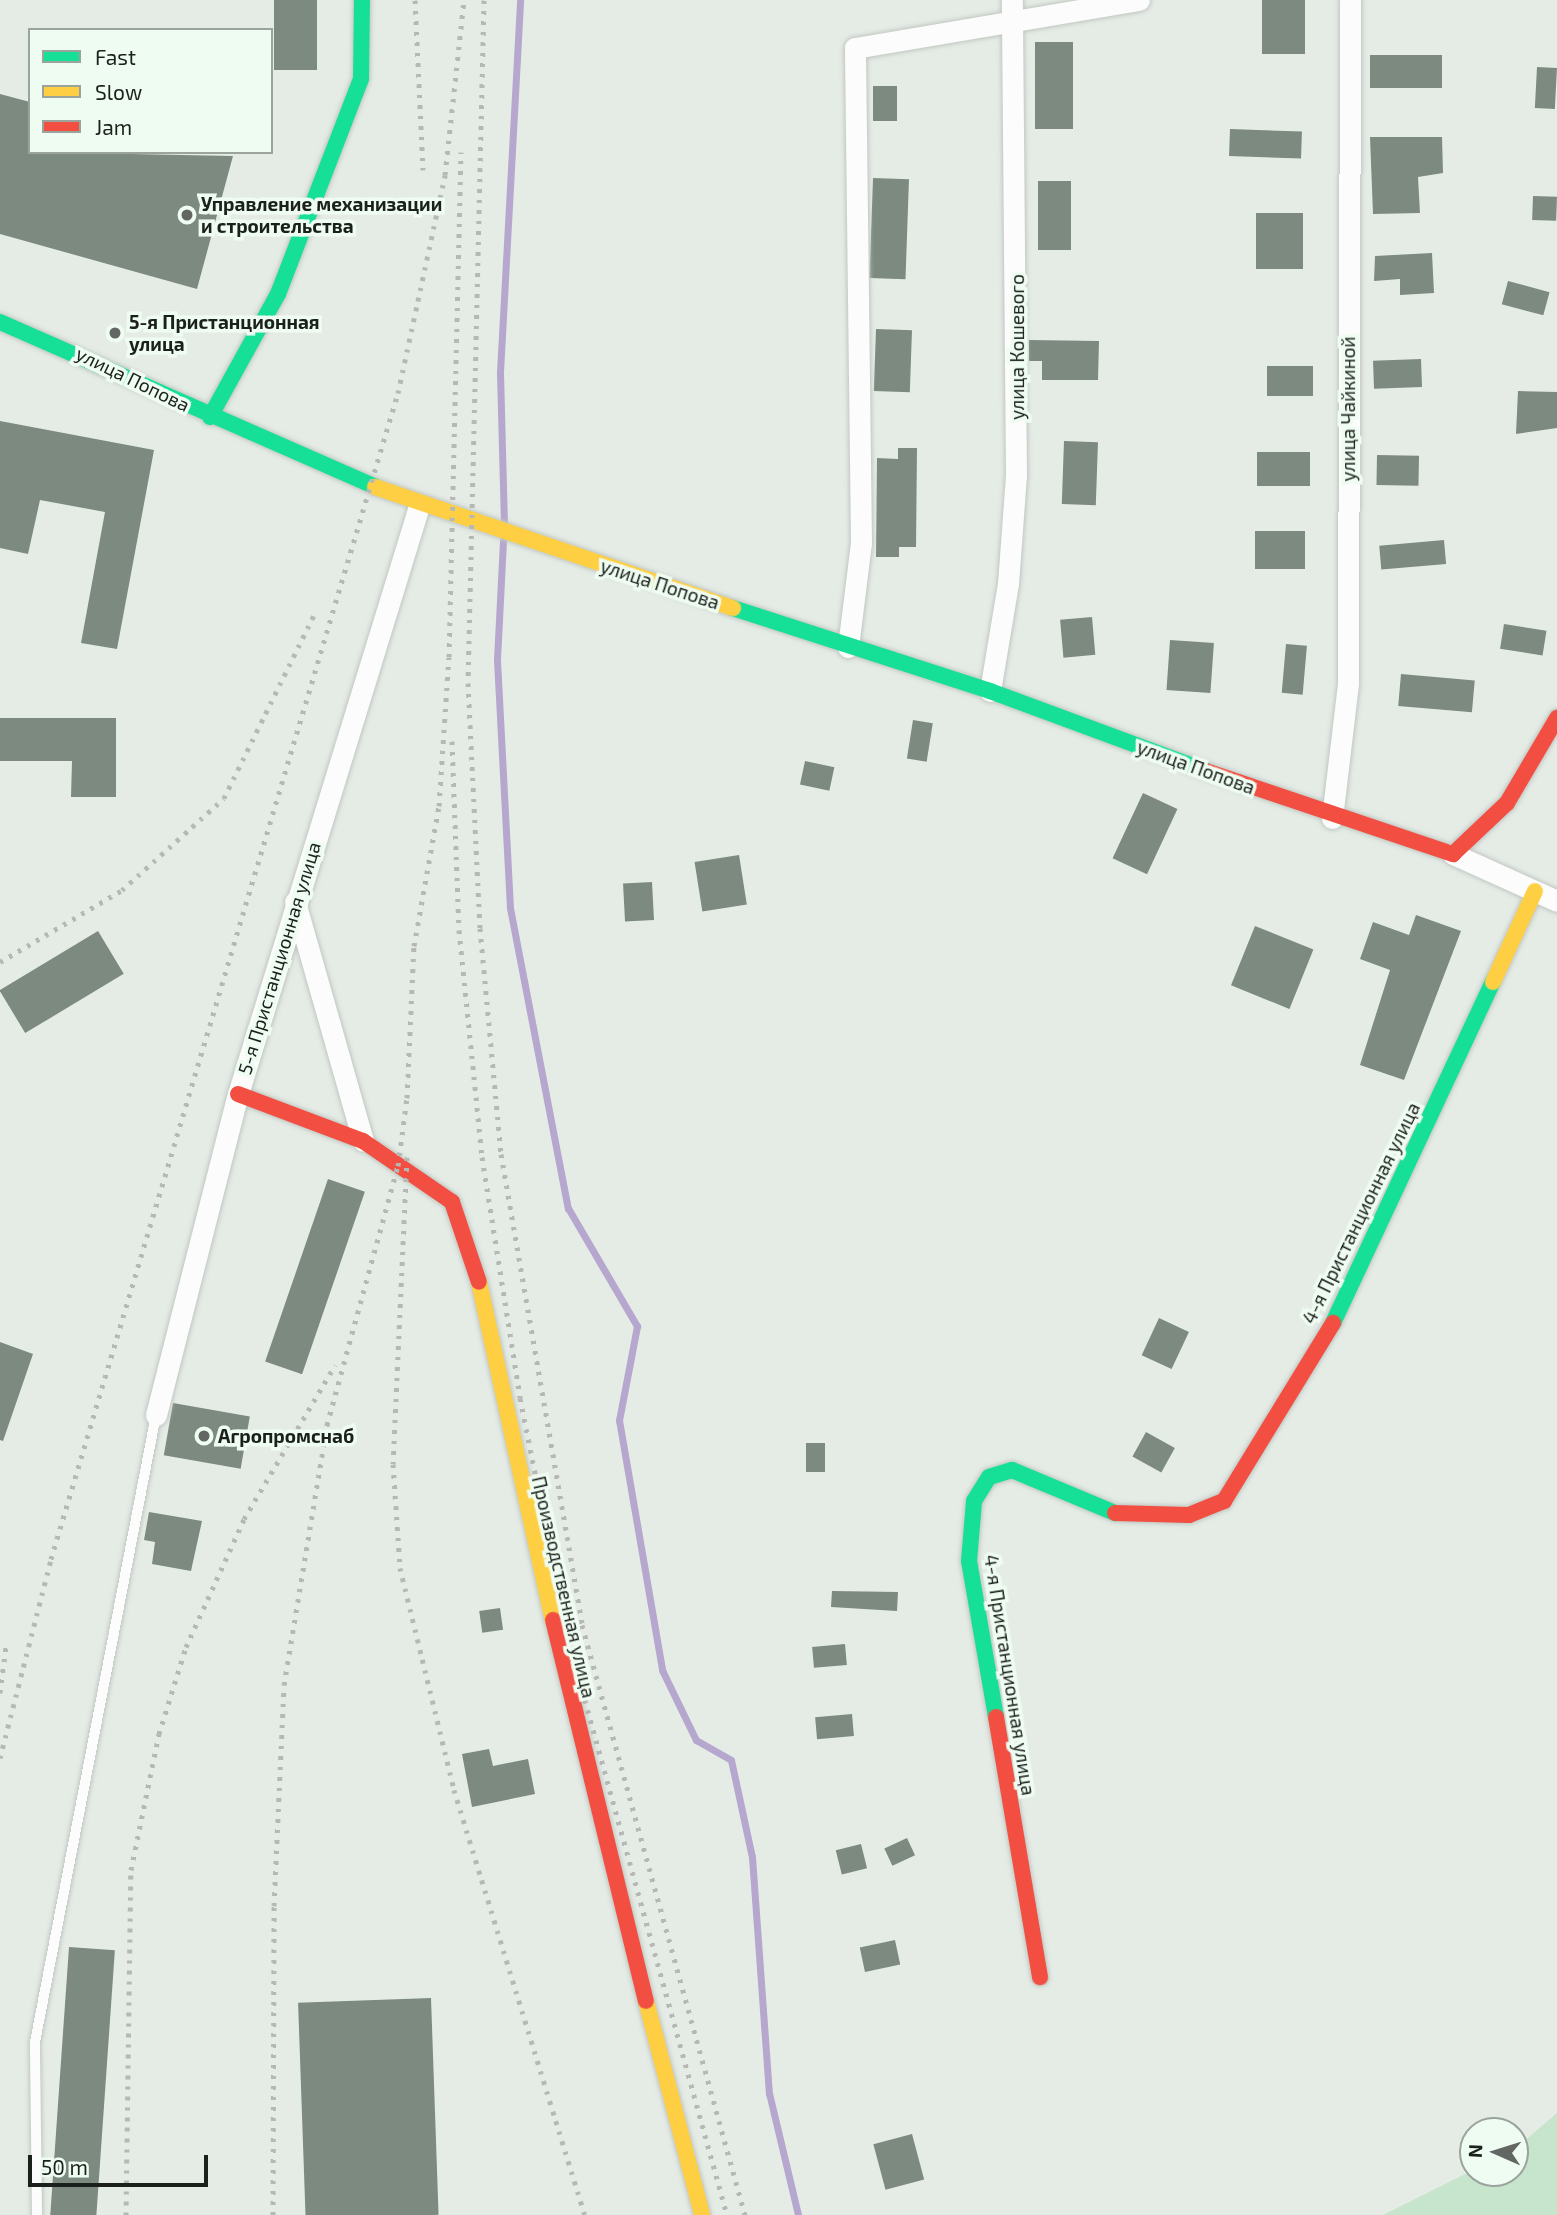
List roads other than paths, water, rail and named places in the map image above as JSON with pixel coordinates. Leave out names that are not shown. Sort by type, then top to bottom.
[{"type":"street","points":[[211,417],[278,294],[361,79],[362,0]]},
{"type":"street","points":[[848,646],[861,543],[855,48],[1012,10],[1139,0]]},
{"type":"street","name":"улица Чайкиной","points":[[1332,818],[1348,684],[1349,0]]},
{"type":"street","name":"улица Кошевого","points":[[990,691],[1008,584],[1016,476],[1012,10]]},
{"type":"street","name":"улица Попова","points":[[0,322],[96,359],[211,417],[419,506],[990,691],[1332,818],[1453,854]]},
{"type":"street","name":"5-я Пристанционная улица","points":[[156,1415],[238,1094],[419,506]]},
{"type":"street","points":[[1557,718],[1507,803],[1453,854],[1557,901]]},
{"type":"street","name":"4-я Пристанционная улица","points":[[1040,1977],[969,1561],[974,1501],[989,1477],[1012,1470],[1125,1517],[1189,1515],[1224,1502],[1336,1319],[1535,891]]},
{"type":"street","points":[[295,902],[363,1141]]},
{"type":"street","name":"Производственная улица","points":[[238,1094],[363,1141],[452,1202],[478,1278],[541,1586],[702,2215]]},
{"type":"lane","points":[[37,2215],[35,2042],[156,1415]]},
{"type":"waterway","points":[[504,525],[500,372],[520,0]]},
{"type":"waterway","points":[[503,541],[497,660],[510,908],[568,1208],[637,1326],[619,1420],[662,1670],[696,1740],[731,1760],[752,1857],[769,2093],[798,2215]]},
{"type":"railway","points":[[415,0],[423,170]]},
{"type":"railway","points":[[0,1758],[51,1559],[398,393],[445,175],[464,0]]},
{"type":"railway","points":[[484,0],[468,683],[480,928],[501,1154],[582,1625],[745,2215]]},
{"type":"railway","points":[[273,2215],[274,1906],[284,1685],[327,1425],[398,1166],[407,1098],[414,946],[439,806],[449,657],[461,152]]},
{"type":"railway","points":[[0,962],[122,890],[224,798],[314,615]]},
{"type":"railway","points":[[452,741],[459,930],[482,1157],[520,1398],[568,1639],[727,2215]]},
{"type":"railway","points":[[407,1157],[393,1464],[400,1568],[454,1790],[585,2215]]},
{"type":"railway","points":[[126,2215],[131,1870],[159,1734],[186,1647],[244,1519],[335,1365]]},
{"type":"railway","points":[[0,1693],[6,1646]]},
{"type":"place","name":"Управление механизации и строительства","points":[[187,215]]},
{"type":"place","name":"5-я Пристанционная улица","points":[[115,333]]},
{"type":"place","name":"Агропромснаб","points":[[204,1436]]}]
